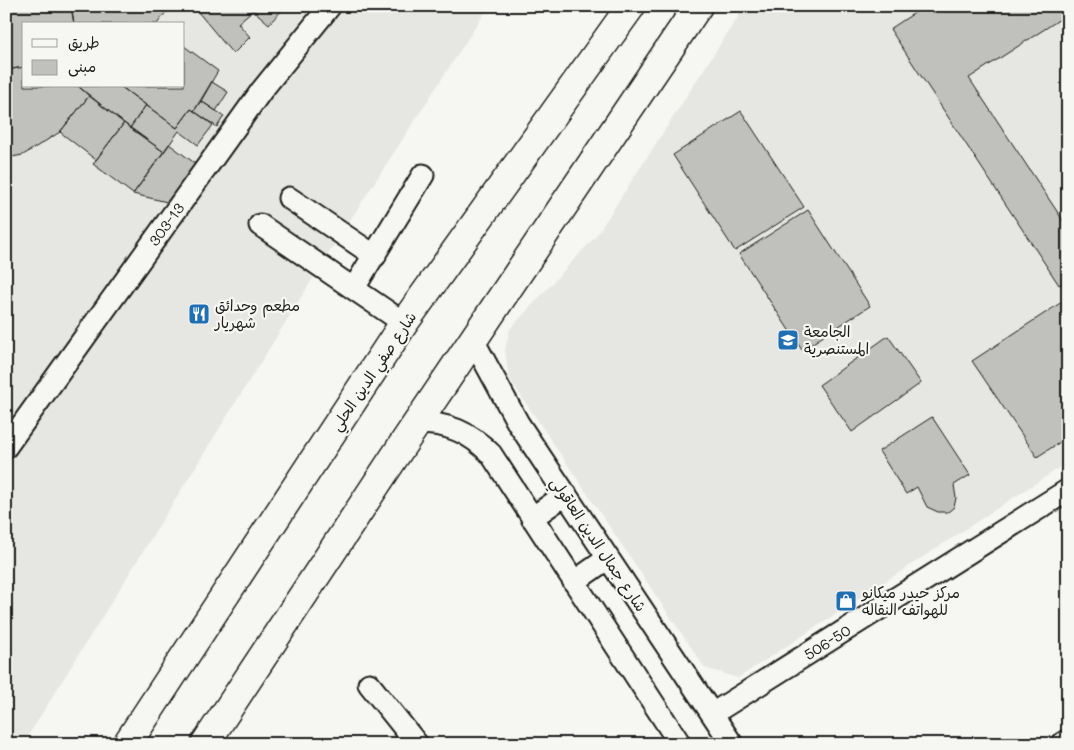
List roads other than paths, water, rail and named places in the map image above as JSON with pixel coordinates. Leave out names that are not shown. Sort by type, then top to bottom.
[{"type":"main road","name":"شارع صفي الدين الحلي","points":[[128,744],[404,323],[631,6]]},
{"type":"main road","points":[[205,744],[417,423],[698,6]]},
{"type":"street","name":"303-13","points":[[6,446],[262,90],[330,6]]},
{"type":"street","points":[[354,288],[423,176]]},
{"type":"street","points":[[289,198],[375,256]]},
{"type":"street","points":[[260,225],[404,323]]},
{"type":"street","name":"شارع جمال الدين العاقولي","points":[[473,340],[502,396],[732,744]]},
{"type":"street","points":[[417,423],[450,426],[479,442],[491,454],[680,744]]},
{"type":"street","name":"506-50","points":[[712,714],[1068,490]]},
{"type":"street","points":[[532,518],[566,494]]},
{"type":"street","points":[[574,582],[608,558]]},
{"type":"street","points":[[369,684],[418,744]]},
{"type":"street","points":[[1062,744],[1068,740]]},
{"type":"place","name":"مطعم وحدائق شهريار","points":[[199,314]]},
{"type":"place","name":"الجامعة المستنصرية","points":[[788,340]]},
{"type":"place","name":"مركز حيدر ميكانو للهواتف النقاله","points":[[846,601]]}]
